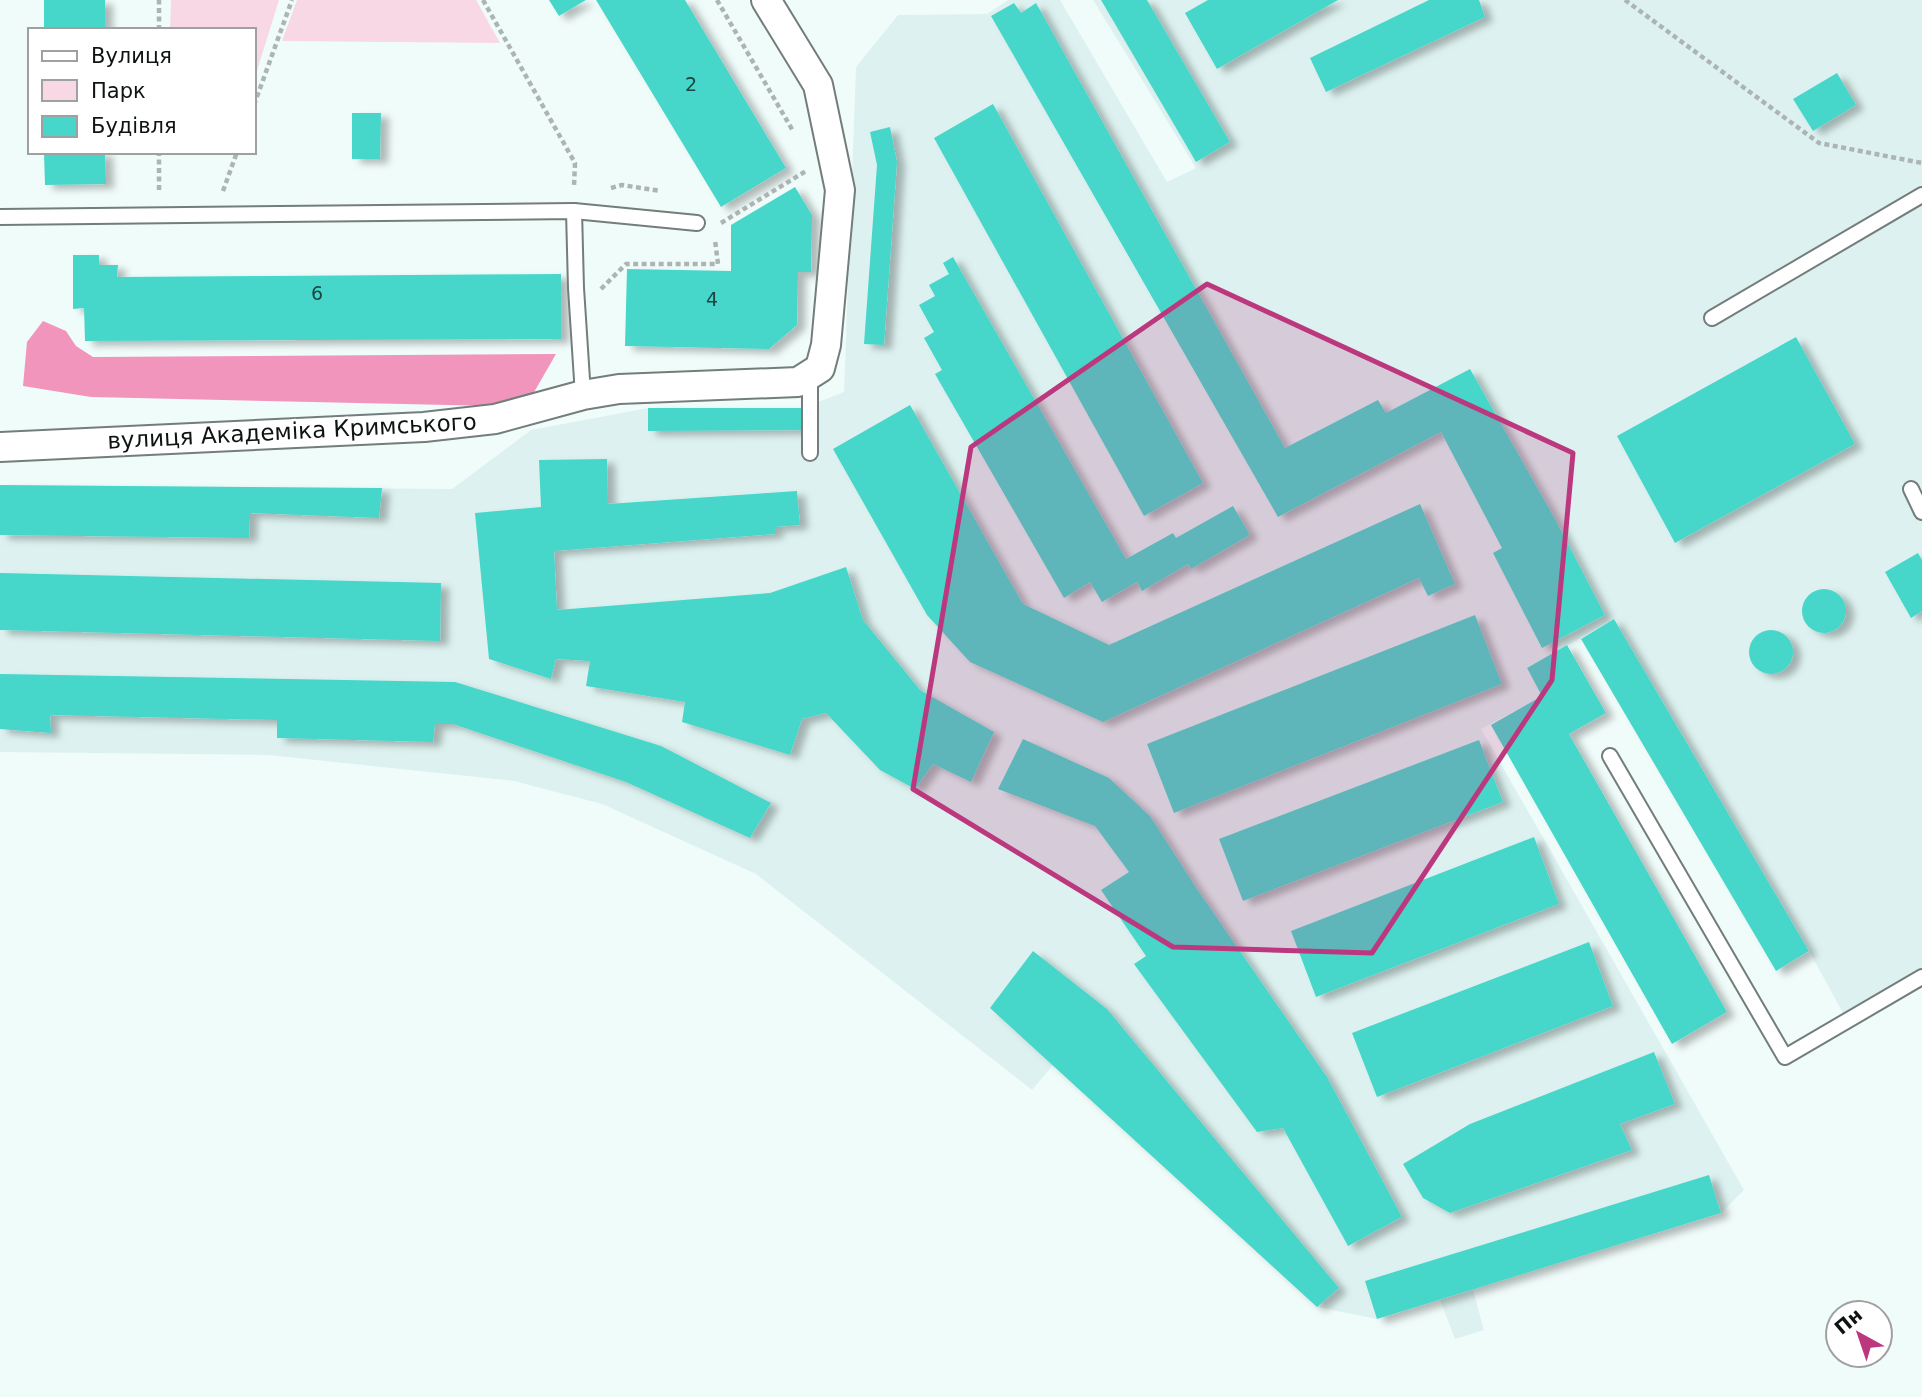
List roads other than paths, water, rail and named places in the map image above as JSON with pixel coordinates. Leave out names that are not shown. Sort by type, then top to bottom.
[{"type":"street","points":[[766,0],[818,85],[839,190],[826,345],[820,368],[810,374]]},
{"type":"street","name":"вулиця Академіка Кримського","points":[[0,447],[424,427],[495,419],[583,395],[619,389],[798,382],[810,374]]},
{"type":"lane","points":[[1713,318],[1922,195]]},
{"type":"lane","points":[[574,211],[583,395]]},
{"type":"lane","points":[[0,217],[574,211],[697,223]]},
{"type":"lane","points":[[810,374],[810,453]]},
{"type":"lane","points":[[1911,489],[1922,512]]},
{"type":"lane","points":[[1610,756],[1785,1057],[1922,977]]}]
